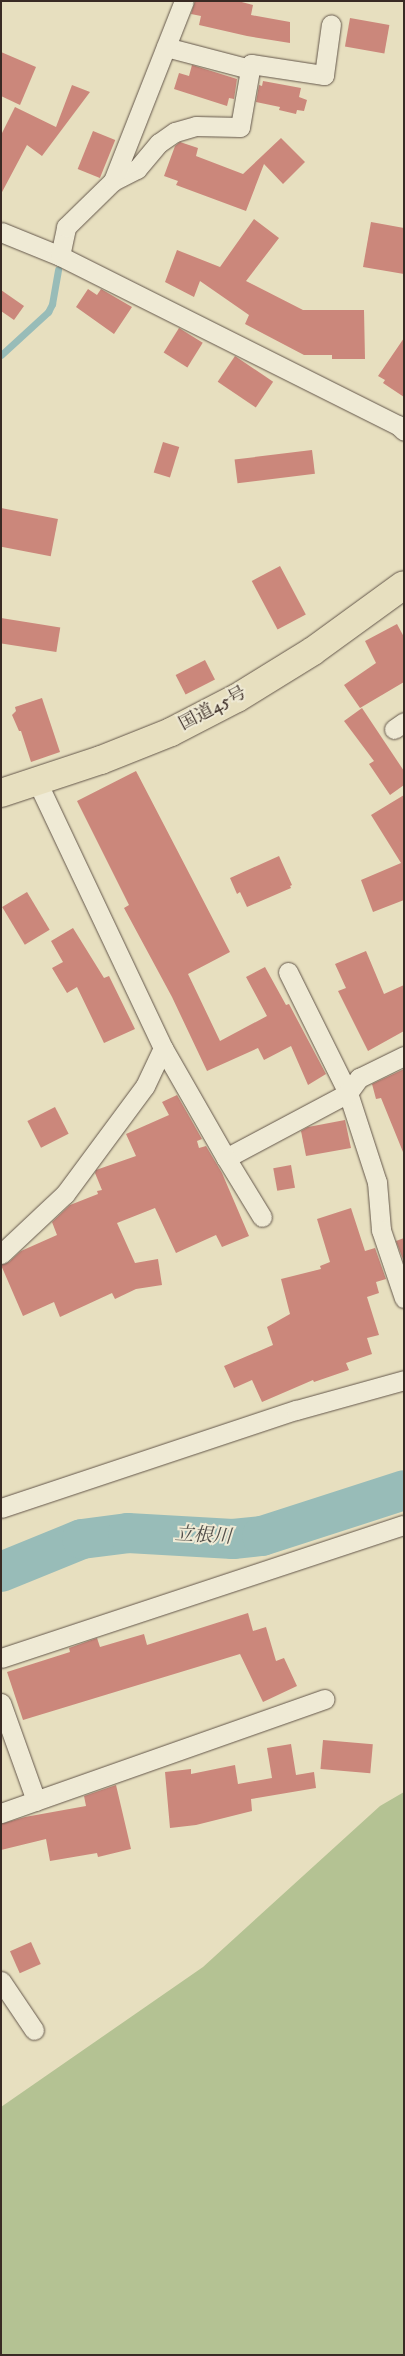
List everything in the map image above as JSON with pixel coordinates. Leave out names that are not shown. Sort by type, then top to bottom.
[{"type":"highway","name":"国道45号","points":[[1,793],[37,782],[171,732],[237,698],[313,651],[404,586]]},
{"type":"street","points":[[113,181],[184,1]]},
{"type":"street","points":[[60,256],[66,227],[113,181],[137,169],[159,143],[175,132],[196,126],[240,127],[251,64],[324,76],[331,24]]},
{"type":"street","points":[[166,47],[250,68]]},
{"type":"street","points":[[1,232],[60,256],[398,425],[404,431]]},
{"type":"street","points":[[37,782],[163,1048],[262,1217]]},
{"type":"street","points":[[288,972],[348,1093],[377,1182],[381,1230],[404,1298]]},
{"type":"street","points":[[1,1254],[65,1194],[145,1086],[163,1048]]},
{"type":"street","points":[[226,1158],[348,1093],[359,1078],[404,1056]]},
{"type":"street","points":[[1,1508],[296,1410],[404,1380]]},
{"type":"street","points":[[1,1658],[404,1524]]},
{"type":"street","points":[[1,1813],[325,1699]]},
{"type":"street","points":[[1,1703],[36,1801]]},
{"type":"street","points":[[1,1981],[34,2030]]},
{"type":"green space","points":[[404,1792],[404,2355],[1,2355],[1,2107],[203,1967],[380,1806]]},
{"type":"building","points":[[195,1],[238,1],[253,5],[251,15],[290,22],[290,43],[199,25],[201,16],[191,14]]},
{"type":"building","points":[[350,18],[389,25],[384,54],[345,47]]},
{"type":"building","points":[[1,52],[36,67],[20,105],[1,96]]},
{"type":"building","points":[[192,65],[237,79],[234,99],[229,98],[227,106],[174,89],[179,73],[189,76]]},
{"type":"building","points":[[263,81],[301,88],[299,97],[307,100],[304,111],[297,110],[296,114],[279,110],[280,107],[256,102],[259,85],[262,86]]},
{"type":"building","points":[[72,85],[90,92],[42,156],[27,145],[1,194],[1,135],[15,107],[56,127]]},
{"type":"building","points":[[93,131],[115,140],[100,178],[78,169]]},
{"type":"building","points":[[281,138],[305,162],[283,184],[264,164],[246,211],[176,185],[178,181],[164,176],[175,146],[180,142],[198,148],[196,156],[243,174]]},
{"type":"building","points":[[254,219],[279,238],[246,281],[303,310],[364,310],[365,359],[332,359],[332,355],[304,355],[245,324],[249,315],[200,281],[194,297],[165,282],[177,250],[220,267]]},
{"type":"building","points":[[371,222],[404,228],[404,274],[363,267]]},
{"type":"building","points":[[88,289],[97,295],[101,289],[132,307],[114,334],[76,307]]},
{"type":"building","points":[[1,290],[24,306],[14,320],[1,311]]},
{"type":"building","points":[[179,328],[203,343],[187,367],[164,353]]},
{"type":"building","points":[[404,338],[404,397],[383,383],[385,380],[378,376]]},
{"type":"building","points":[[235,356],[273,382],[256,407],[218,382]]},
{"type":"building","points":[[163,442],[179,447],[170,478],[154,473]]},
{"type":"building","points":[[312,450],[315,474],[238,483],[235,460]]},
{"type":"building","points":[[1,508],[58,519],[51,556],[1,547]]},
{"type":"building","points":[[280,566],[306,615],[278,630],[252,581]]},
{"type":"building","points":[[1,618],[60,627],[56,652],[1,643]]},
{"type":"building","points":[[397,624],[404,637],[404,682],[360,708],[344,685],[376,663],[365,641]]},
{"type":"building","points":[[205,660],[215,680],[186,695],[176,675]]},
{"type":"building","points":[[42,698],[60,752],[31,762],[21,731],[19,731],[12,715],[16,711],[15,707]]},
{"type":"building","points":[[362,708],[404,771],[404,785],[390,795],[369,764],[374,761],[344,721]]},
{"type":"building","points":[[136,771],[230,952],[188,974],[220,1041],[267,1016],[246,977],[265,967],[286,1005],[289,1004],[326,1074],[308,1085],[291,1046],[264,1060],[258,1048],[207,1071],[172,997],[124,908],[129,905],[77,801]]},
{"type":"building","points":[[404,795],[404,900],[373,912],[361,880],[401,863],[371,815]]},
{"type":"building","points":[[279,856],[292,885],[290,886],[291,888],[247,907],[240,892],[237,894],[230,878]]},
{"type":"building","points":[[27,892],[50,930],[25,945],[2,907]]},
{"type":"building","points":[[73,928],[104,978],[109,976],[135,1029],[104,1043],[77,987],[67,993],[52,968],[63,962],[51,941]]},
{"type":"building","points":[[366,951],[384,994],[404,985],[404,1031],[368,1051],[338,991],[346,988],[335,964]]},
{"type":"building","points":[[404,1069],[403,1152],[381,1098],[376,1099],[372,1084]]},
{"type":"building","points":[[177,1095],[202,1139],[197,1141],[199,1148],[206,1146],[222,1173],[249,1236],[222,1247],[216,1235],[176,1253],[155,1208],[117,1223],[135,1263],[158,1259],[162,1285],[136,1289],[115,1299],[112,1293],[60,1317],[54,1302],[23,1316],[1,1265],[9,1262],[21,1251],[57,1235],[52,1222],[70,1205],[98,1194],[97,1191],[102,1190],[95,1173],[96,1170],[136,1156],[126,1134],[169,1115],[162,1102]]},
{"type":"building","points":[[55,1107],[69,1134],[41,1148],[27,1121]]},
{"type":"building","points":[[345,1120],[351,1148],[306,1156],[301,1131],[308,1127]]},
{"type":"building","points":[[291,1165],[295,1188],[277,1191],[273,1168]]},
{"type":"building","points":[[351,1208],[365,1251],[375,1248],[386,1279],[376,1282],[379,1293],[367,1297],[379,1335],[367,1338],[372,1354],[346,1363],[349,1370],[314,1382],[313,1380],[262,1402],[252,1380],[234,1388],[224,1366],[273,1345],[267,1327],[290,1314],[281,1279],[321,1269],[320,1266],[330,1262],[317,1219]]},
{"type":"building","points":[[404,1238],[404,1262],[396,1241]]},
{"type":"building","points":[[248,1613],[253,1631],[266,1627],[276,1661],[284,1658],[297,1686],[263,1702],[240,1654],[23,1720],[7,1672],[70,1652],[69,1648],[97,1638],[100,1647],[144,1634],[147,1645]]},
{"type":"building","points":[[323,1740],[373,1744],[370,1773],[320,1769]]},
{"type":"building","points":[[291,1744],[296,1775],[314,1772],[316,1788],[251,1799],[252,1811],[196,1825],[170,1828],[165,1772],[191,1769],[191,1774],[235,1765],[238,1784],[272,1778],[267,1748]]},
{"type":"building","points":[[116,1785],[131,1849],[98,1857],[97,1853],[50,1861],[46,1839],[1,1850],[1,1824],[25,1817],[86,1806],[84,1796]]},
{"type":"building","points":[[31,1942],[41,1964],[20,1973],[10,1951]]},
{"type":"waterway","points":[[1,355],[48,312],[52,304],[58,270]]},
{"type":"waterway","name":"立根川","points":[[1,1572],[82,1539],[128,1533],[233,1539],[262,1536],[404,1490]]}]
